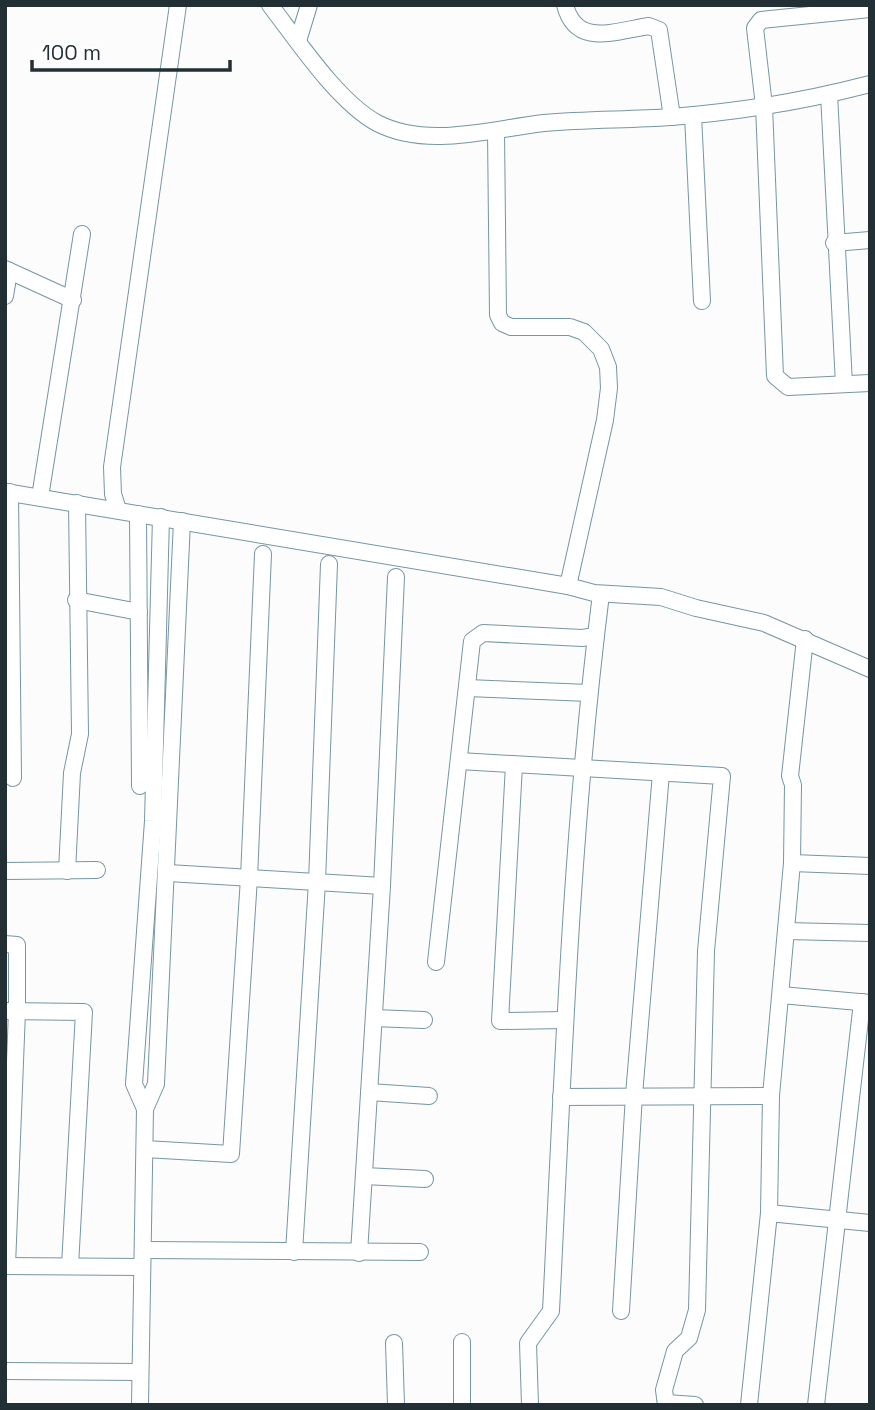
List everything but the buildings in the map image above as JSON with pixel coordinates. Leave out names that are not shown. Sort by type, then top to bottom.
[{"type":"street","points":[[118,510],[111,486],[112,467],[178,5]]},
{"type":"street","points":[[270,5],[346,96],[376,122],[398,132],[430,135],[496,132],[545,123],[693,115],[764,106],[870,84]]},
{"type":"street","points":[[298,41],[309,5]]},
{"type":"street","points":[[565,5],[572,24],[584,32],[649,26],[659,30],[672,117]]},
{"type":"street","points":[[870,9],[757,22],[764,106],[775,376],[788,387],[870,383]]},
{"type":"street","points":[[829,94],[834,243],[845,361],[844,384]]},
{"type":"street","points":[[693,115],[702,301]]},
{"type":"street","points":[[496,132],[498,315],[502,323],[510,327],[570,327],[584,332],[601,349],[608,367],[609,388],[605,420],[568,586]]},
{"type":"street","points":[[40,497],[82,234]]},
{"type":"street","points":[[834,243],[870,240]]},
{"type":"street","points":[[5,296],[7,270],[73,300]]},
{"type":"street","points":[[13,778],[8,661],[8,492],[568,586],[601,594],[661,597],[764,623],[870,669]]},
{"type":"street","points":[[67,871],[72,773],[80,734],[76,600],[77,503]]},
{"type":"street","points":[[138,514],[140,786]]},
{"type":"street","points":[[140,1405],[145,1108],[134,1084],[153,821],[160,517]]},
{"type":"street","points":[[145,1108],[156,1084],[168,873],[182,521]]},
{"type":"street","points":[[145,1149],[231,1154],[249,878],[263,554]]},
{"type":"street","points":[[294,1252],[317,882],[329,564]]},
{"type":"street","points":[[359,1253],[382,886],[396,577]]},
{"type":"street","points":[[530,1405],[528,1343],[551,1311],[565,1020],[589,693],[601,594]]},
{"type":"street","points":[[76,600],[139,612]]},
{"type":"street","points":[[436,962],[472,641],[483,633],[582,638],[596,636]]},
{"type":"street","points":[[748,1405],[769,1213],[771,1096],[792,863],[793,786],[790,776],[804,639]]},
{"type":"street","points":[[467,688],[589,693]]},
{"type":"street","points":[[459,761],[722,776],[706,951],[697,1310],[689,1338],[675,1351],[664,1390],[666,1404],[695,1405]]},
{"type":"street","points":[[514,765],[500,1021],[565,1020]]},
{"type":"street","points":[[621,1311],[634,1095],[661,773]]},
{"type":"street","points":[[792,863],[870,866]]},
{"type":"street","points":[[5,871],[97,870]]},
{"type":"street","points":[[168,873],[382,886]]},
{"type":"street","points":[[786,931],[870,933]]},
{"type":"street","points":[[5,944],[17,945],[11,1011],[6,1266],[142,1267]]},
{"type":"street","points":[[781,995],[866,1003],[816,1405]]},
{"type":"street","points":[[11,1011],[84,1012],[70,1266]]},
{"type":"street","points":[[374,1018],[424,1020]]},
{"type":"street","points":[[369,1092],[429,1096]]},
{"type":"street","points":[[561,1097],[701,1094],[771,1096]]},
{"type":"street","points":[[364,1176],[425,1179]]},
{"type":"street","points":[[769,1213],[870,1223]]},
{"type":"street","points":[[143,1250],[420,1252]]},
{"type":"street","points":[[462,1342],[462,1405]]},
{"type":"street","points":[[394,1343],[396,1405]]},
{"type":"street","points":[[5,1371],[140,1371]]}]
